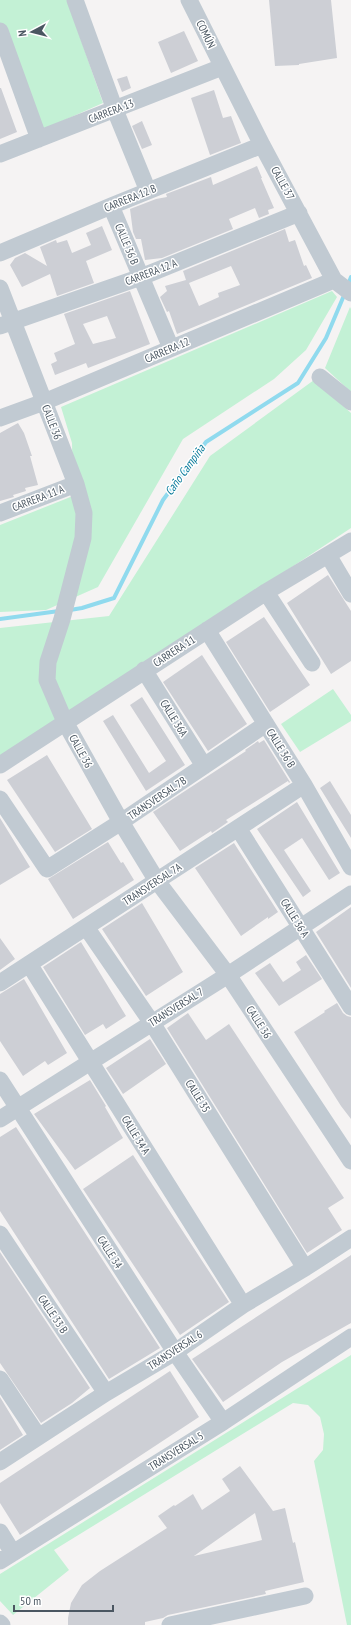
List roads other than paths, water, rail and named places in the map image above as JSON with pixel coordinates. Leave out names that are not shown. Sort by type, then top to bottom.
[{"type":"street","points":[[74,0],[115,110],[148,191]]},
{"type":"street","name":"COMÚN","points":[[189,0],[222,67]]},
{"type":"street","points":[[0,31],[39,139]]},
{"type":"street","name":"CARRERA 13","points":[[0,154],[222,67]]},
{"type":"street","name":"CALLE 37","points":[[222,67],[299,214],[344,287]]},
{"type":"street","name":"CARRERA 12 B","points":[[0,253],[262,145]]},
{"type":"street","name":"CALLE 36 B","points":[[111,206],[171,348]]},
{"type":"street","name":"CARRERA 12 A","points":[[6,323],[141,277],[299,214]]},
{"type":"street","name":"CARRERA 12","points":[[0,418],[44,402],[171,348],[344,287]]},
{"type":"street","name":"CALLE 36","points":[[0,288],[6,323],[44,402],[76,484],[84,513],[83,538],[62,619],[48,662],[47,680],[65,722],[121,822],[157,881],[228,975],[351,1161]]},
{"type":"street","points":[[320,377],[351,402]]},
{"type":"street","name":"CARRERA 11 A","points":[[0,513],[76,484]]},
{"type":"street","name":"CARRERA 11","points":[[0,765],[266,592],[351,541]]},
{"type":"street","points":[[328,555],[351,594]]},
{"type":"street","points":[[266,592],[312,663]]},
{"type":"street","name":"CALLE 36 B","points":[[207,630],[304,785],[351,867]]},
{"type":"street","name":"CALLE 36A","points":[[144,670],[204,766]]},
{"type":"street","name":"TRANSVERSAL 7B","points":[[0,799],[47,869],[121,822],[266,724]]},
{"type":"street","name":"TRANSVERSAL 7A","points":[[0,983],[304,785]]},
{"type":"street","name":"CALLE 36 A","points":[[238,828],[351,1007]]},
{"type":"street","name":"TRANSVERSAL 7","points":[[0,1119],[228,975],[351,894]]},
{"type":"street","name":"CALLE 35","points":[[86,927],[152,1023],[305,1268]]},
{"type":"street","name":"CALLE 34 A","points":[[29,964],[244,1305]]},
{"type":"street","name":"CALLE 34","points":[[0,1080],[175,1352],[223,1422]]},
{"type":"street","name":"CALLE 33 B","points":[[0,1234],[106,1393]]},
{"type":"street","name":"TRANSVERSAL 6","points":[[0,1462],[38,1436],[175,1352],[244,1305],[351,1238]]},
{"type":"street","name":"TRANSVERSAL 5","points":[[6,1557],[223,1422],[351,1337]]},
{"type":"street","points":[[0,1378],[38,1436]]},
{"type":"street","points":[[0,1532],[6,1557]]},
{"type":"street","points":[[170,1625],[229,1619],[305,1596]]},
{"type":"waterway","name":"Caño Campiña","points":[[348,285],[351,277]]},
{"type":"waterway","name":"Caño Campiña","points":[[70,610],[82,608],[114,598],[163,500],[206,442],[298,383],[326,338],[345,293]]},
{"type":"waterway","name":"Caño Campiña","points":[[0,619],[59,611]]}]
